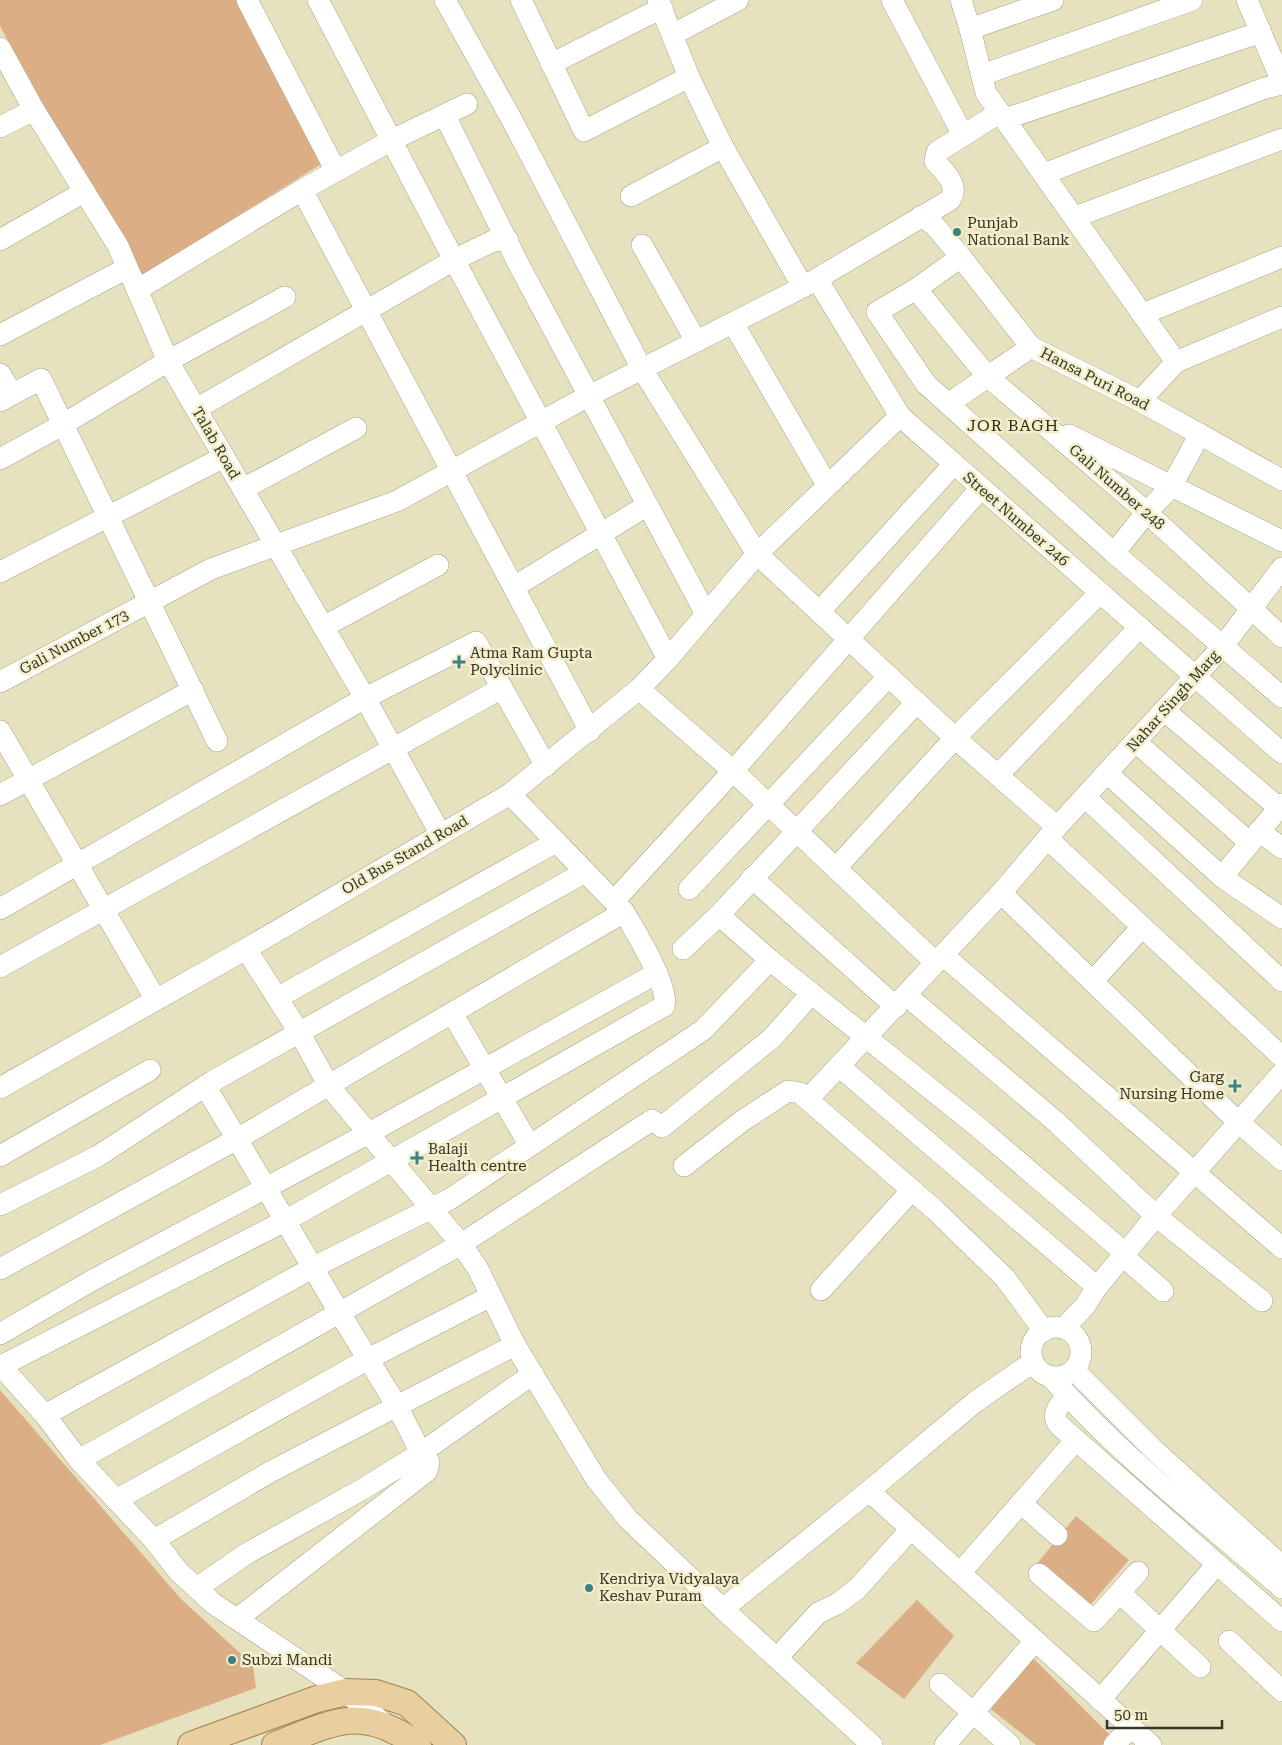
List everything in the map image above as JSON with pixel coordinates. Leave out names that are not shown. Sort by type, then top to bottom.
[{"type":"main road","points":[[191,1745],[317,1699],[346,1692],[376,1693],[407,1703],[453,1745]]},
{"type":"main road","points":[[275,1745],[336,1721],[352,1719],[387,1726],[418,1745]]},
{"type":"street","points":[[248,0],[336,171]]},
{"type":"street","points":[[318,0],[540,422],[668,659]]},
{"type":"street","points":[[445,0],[512,120],[642,369],[757,554],[998,775],[1141,928],[1282,1057]]},
{"type":"street","points":[[521,0],[584,131],[689,77]]},
{"type":"street","points":[[672,34],[738,0]]},
{"type":"street","points":[[892,0],[963,135],[1002,116],[1270,39]]},
{"type":"street","points":[[961,0],[986,93],[1176,362]]},
{"type":"street","points":[[970,29],[1053,0]]},
{"type":"street","points":[[982,75],[1192,0]]},
{"type":"street","points":[[1044,174],[1282,83],[1270,39],[1248,0]]},
{"type":"street","points":[[551,64],[660,4]]},
{"type":"street","name":"Street Number 246","points":[[660,4],[689,77],[722,147],[810,283],[900,416],[1282,753]]},
{"type":"street","name":"Talab Road","points":[[2,58],[118,246],[168,361],[365,698],[440,833]]},
{"type":"street","points":[[137,290],[302,190],[392,140],[467,104]]},
{"type":"street","points":[[0,126],[34,110]]},
{"type":"street","points":[[445,116],[520,267],[590,395],[646,506],[706,614]]},
{"type":"street","name":"Gali Number 173","points":[[0,682],[211,569],[397,501],[590,395],[810,283],[950,200],[954,194],[953,185],[935,161],[935,156],[937,152],[963,135]]},
{"type":"street","points":[[1075,217],[1282,139]]},
{"type":"street","points":[[631,196],[722,147]]},
{"type":"street","points":[[302,190],[590,731]]},
{"type":"street","points":[[0,240],[84,192]]},
{"type":"street","name":"Hansa Puri Road","points":[[922,216],[935,226],[1031,347],[1140,400],[1282,480]]},
{"type":"street","points":[[196,409],[454,260],[493,242],[508,240]]},
{"type":"street","points":[[642,245],[696,341]]},
{"type":"street","points":[[1143,314],[1282,257]]},
{"type":"street","points":[[961,258],[916,289],[877,312],[926,384],[1114,553],[1282,697]]},
{"type":"street","points":[[0,335],[127,268]]},
{"type":"street","name":"Gali Number 248","points":[[916,289],[986,376],[1147,512],[1282,637]]},
{"type":"street","points":[[0,459],[62,426],[168,361],[285,297]]},
{"type":"street","points":[[1140,400],[1176,362],[1282,317]]},
{"type":"street","points":[[733,323],[827,486]]},
{"type":"street","points":[[948,404],[986,376],[1031,347]]},
{"type":"street","points":[[0,374],[6,398],[41,379],[62,426],[217,741]]},
{"type":"street","points":[[757,554],[900,416]]},
{"type":"street","points":[[1036,417],[1171,487],[1282,541]]},
{"type":"street","points":[[243,489],[356,428]]},
{"type":"street","points":[[1114,553],[1147,512],[1171,487],[1200,434]]},
{"type":"street","points":[[0,572],[224,456]]},
{"type":"street","points":[[820,611],[954,464]]},
{"type":"street","points":[[0,1269],[237,1139],[329,1086],[452,1013],[619,906],[733,771],[981,488]]},
{"type":"street","points":[[514,587],[646,506]]},
{"type":"street","name":"Old Bus Stand Road","points":[[0,1088],[246,949],[440,833],[510,794],[590,731],[639,689],[668,659],[757,554]]},
{"type":"street","points":[[324,627],[438,565]]},
{"type":"street","name":"Nahar Singh Marg","points":[[808,1099],[1001,893],[1052,833],[1223,646],[1250,609],[1280,575]]},
{"type":"street","points":[[836,868],[956,738],[1100,593]]},
{"type":"street","points":[[998,775],[1140,627]]},
{"type":"street","points":[[0,909],[365,698],[476,642],[546,766]]},
{"type":"street","points":[[689,889],[890,676]]},
{"type":"street","points":[[0,967],[104,907],[502,688]]},
{"type":"street","points":[[639,689],[733,771],[836,868],[940,959],[1195,1172],[1282,1248]]},
{"type":"street","points":[[0,795],[193,690]]},
{"type":"street","points":[[683,949],[718,916],[917,702]]},
{"type":"street","points":[[1164,710],[1280,806],[1222,876]]},
{"type":"street","points":[[0,731],[104,907],[156,1000]]},
{"type":"street","points":[[1136,742],[1254,837],[1282,848]]},
{"type":"street","points":[[1107,773],[1222,876],[1282,918]]},
{"type":"street","points":[[387,1726],[346,1692],[237,1620],[179,1572],[154,1540],[79,1460],[45,1415],[0,1365],[285,1221],[664,1006],[666,998],[657,974],[619,906],[510,794]]},
{"type":"street","points":[[1085,797],[1282,981]]},
{"type":"street","points":[[277,998],[556,842]]},
{"type":"street","points":[[0,1205],[98,1156],[205,1086],[585,872]]},
{"type":"street","points":[[752,878],[901,1001],[1054,1122],[1156,1216],[1262,1301]]},
{"type":"street","points":[[1001,893],[1240,1123],[1282,1160]]},
{"type":"street","points":[[718,916],[811,994],[868,1037],[1124,1254],[1163,1291]]},
{"type":"street","points":[[1092,981],[1141,928]]},
{"type":"street","points":[[246,949],[299,1032],[329,1086],[461,1244],[478,1269],[515,1346],[596,1479],[628,1518],[723,1609],[872,1745]]},
{"type":"street","points":[[45,1415],[314,1267],[450,1199],[703,1030],[770,960]]},
{"type":"street","points":[[0,1334],[91,1282],[368,1133],[657,974]]},
{"type":"street","points":[[79,1460],[461,1244],[652,1120],[662,1127],[772,1038],[811,994]]},
{"type":"street","points":[[452,1013],[530,1146]]},
{"type":"street","points":[[840,1067],[1097,1287]]},
{"type":"street","points":[[0,1156],[150,1070]]},
{"type":"street","points":[[684,1166],[742,1121],[788,1091],[794,1091],[808,1099],[912,1190],[1005,1278],[1054,1330],[1072,1332],[1081,1347],[1079,1364],[1067,1375],[1051,1377],[1043,1374],[1033,1362],[1032,1346],[1036,1338],[1054,1330],[1085,1306],[1097,1287],[1156,1216],[1240,1123],[1282,1073]]},
{"type":"street","points":[[205,1086],[397,1406],[421,1453],[429,1462],[427,1471],[237,1620]]},
{"type":"street","points":[[821,1290],[912,1190]]},
{"type":"street","points":[[116,1500],[368,1359],[491,1296]]},
{"type":"street","points":[[154,1540],[270,1472],[515,1346]]},
{"type":"street","points":[[723,1609],[975,1402],[1033,1362]]},
{"type":"street","points":[[1074,1370],[1154,1450],[1282,1566]]},
{"type":"street","points":[[197,1588],[246,1554],[361,1490],[421,1453],[533,1374]]},
{"type":"street","points":[[1051,1377],[1067,1396],[1111,1439],[1282,1588]]},
{"type":"street","points":[[1067,1396],[1057,1409],[1055,1420],[1075,1441],[1282,1621]]},
{"type":"street","points":[[960,1574],[1075,1441]]},
{"type":"street","points":[[869,1491],[1151,1745]]},
{"type":"street","points":[[1021,1504],[1057,1535]]},
{"type":"street","points":[[777,1658],[818,1613],[837,1604],[857,1589],[911,1529]]},
{"type":"street","points":[[1100,1700],[1159,1629],[1217,1564]]},
{"type":"street","points":[[1039,1574],[1094,1621],[1138,1572]]},
{"type":"street","points":[[1120,1593],[1200,1667]]},
{"type":"street","points":[[945,1745],[1035,1641]]},
{"type":"street","points":[[1229,1641],[1282,1691]]},
{"type":"street","points":[[940,1684],[1010,1745]]},
{"type":"street","points":[[1114,1745],[1130,1727]]},
{"type":"shaded area","points":[[0,0],[240,0],[326,161],[138,278],[0,26]]},
{"type":"shaded area","points":[[0,1390],[181,1599],[253,1665],[256,1688],[100,1745],[0,1745]]},
{"type":"shaded area","points":[[1076,1516],[1129,1560],[1086,1610],[1035,1566]]},
{"type":"shaded area","points":[[917,1600],[954,1636],[904,1699],[856,1663]]},
{"type":"shaded area","points":[[1025,1650],[1111,1736],[1102,1745],[1036,1745],[982,1702]]},
{"type":"place","name":"Punjab National Bank","points":[[957,232]]},
{"type":"place","name":"Atma Ram Gupta Polyclinic","points":[[459,662]]},
{"type":"place","name":"Garg Nursing Home","points":[[1235,1086]]},
{"type":"place","name":"Balaji Health centre","points":[[417,1158]]},
{"type":"place","name":"Kendriya Vidyalaya Keshav Puram","points":[[589,1588]]},
{"type":"place","name":"Subzi Mandi","points":[[232,1660]]},
{"type":"district","name":"JOR BAGH","points":[[1013,425]]}]
